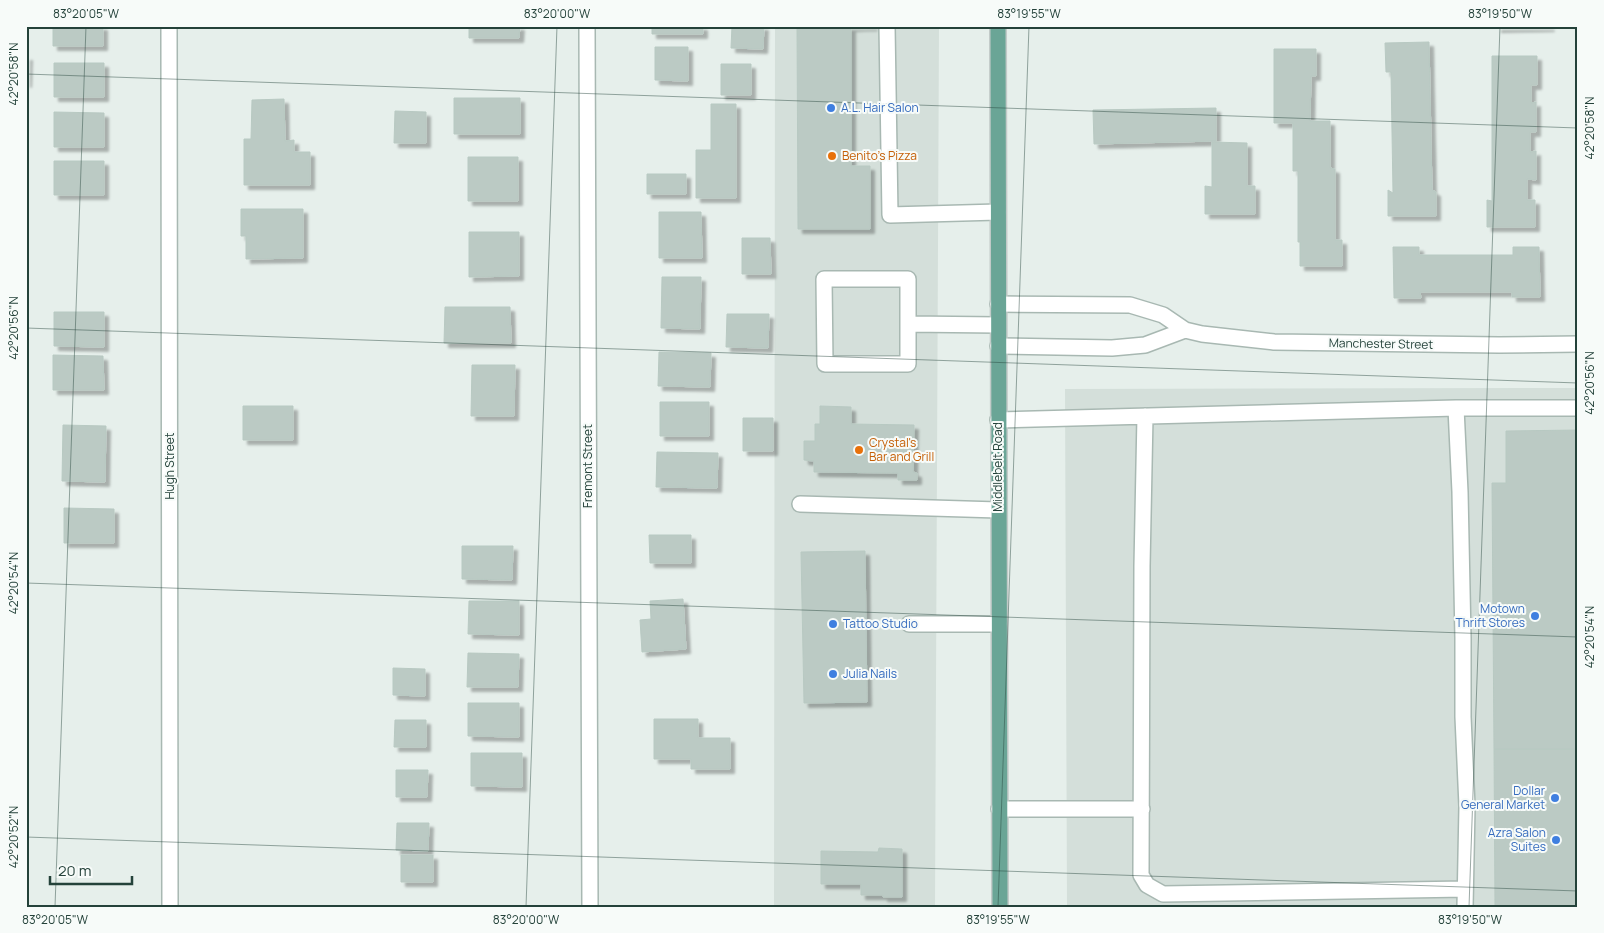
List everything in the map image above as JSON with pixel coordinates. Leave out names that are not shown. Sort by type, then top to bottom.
[{"type":"main road","name":"Middlebelt Road","points":[[998,26],[1000,907]]},
{"type":"street","name":"Hugh Street","points":[[169,26],[170,907]]},
{"type":"street","name":"Fremont Street","points":[[587,26],[590,907]]},
{"type":"street","points":[[887,26],[890,215],[998,212]]},
{"type":"street","points":[[824,279],[908,279],[908,324],[908,364],[824,364],[824,279]]},
{"type":"street","name":"Manchester Street","points":[[998,304],[1130,305],[1163,315],[1185,330],[1202,334],[1274,342],[1499,345],[1578,344]]},
{"type":"street","points":[[908,324],[998,325]]},
{"type":"street","points":[[998,346],[1112,348],[1145,344],[1185,330]]},
{"type":"street","points":[[998,420],[1456,408],[1578,408]]},
{"type":"street","points":[[1456,408],[1461,538],[1463,717],[1467,806],[1465,907]]},
{"type":"street","points":[[1145,416],[1142,566],[1141,875],[1147,885],[1163,894],[1465,889]]},
{"type":"street","points":[[800,504],[998,510]]},
{"type":"street","points":[[909,624],[999,624]]},
{"type":"street","points":[[1000,809],[1142,808]]},
{"type":"shaded area","points":[[775,26],[939,26],[935,907],[774,907]]},
{"type":"shaded area","points":[[1578,388],[1578,907],[1067,907],[1065,389]]},
{"type":"building","points":[[53,26],[103,26],[103,46],[53,46]]},
{"type":"building","points":[[469,26],[520,26],[519,38],[469,38]]},
{"type":"building","points":[[652,26],[703,26],[703,34],[652,34]]},
{"type":"building","points":[[732,26],[764,26],[763,49],[731,48]]},
{"type":"building","points":[[797,26],[873,26],[851,27],[851,166],[870,166],[870,229],[798,229]]},
{"type":"building","points":[[1497,26],[1550,26],[1550,27],[1497,28]]},
{"type":"building","points":[[1429,42],[1432,190],[1436,192],[1436,216],[1388,216],[1388,190],[1393,193],[1391,72],[1386,72],[1385,43]]},
{"type":"building","points":[[655,47],[688,47],[688,81],[655,80]]},
{"type":"building","points":[[1274,49],[1316,49],[1316,76],[1311,76],[1310,121],[1330,121],[1330,168],[1335,169],[1335,240],[1342,240],[1342,266],[1300,266],[1298,171],[1293,171],[1293,123],[1274,123]]},
{"type":"building","points":[[26,56],[28,56],[27,83],[26,83]]},
{"type":"building","points":[[1492,56],[1537,56],[1537,85],[1531,85],[1531,103],[1536,102],[1536,132],[1530,132],[1530,152],[1536,151],[1536,180],[1527,179],[1527,200],[1535,200],[1535,227],[1487,227],[1487,200],[1492,201]]},
{"type":"building","points":[[54,63],[104,63],[104,97],[54,97]]},
{"type":"building","points":[[721,64],[751,64],[751,95],[721,95]]},
{"type":"building","points":[[454,98],[520,98],[520,134],[454,134]]},
{"type":"building","points":[[284,99],[285,141],[294,140],[294,152],[310,152],[310,185],[244,185],[244,139],[251,139],[252,100]]},
{"type":"building","points":[[711,104],[736,104],[736,198],[696,198],[696,150],[711,150]]},
{"type":"building","points":[[1216,108],[1216,141],[1094,144],[1093,110]]},
{"type":"building","points":[[395,111],[426,112],[426,143],[394,143]]},
{"type":"building","points":[[54,112],[104,113],[104,147],[54,147]]},
{"type":"building","points":[[1212,142],[1247,143],[1247,186],[1255,186],[1255,214],[1205,214],[1205,186],[1212,187]]},
{"type":"building","points":[[468,157],[518,157],[518,201],[468,201]]},
{"type":"building","points":[[54,161],[104,161],[104,195],[54,195]]},
{"type":"building","points":[[647,174],[686,174],[686,194],[647,194]]},
{"type":"building","points":[[241,209],[303,209],[303,258],[246,259],[246,236],[241,236]]},
{"type":"building","points":[[659,212],[701,212],[702,258],[659,258]]},
{"type":"building","points":[[469,232],[519,232],[519,276],[469,277]]},
{"type":"building","points":[[742,238],[770,238],[771,274],[742,274]]},
{"type":"building","points":[[1393,247],[1419,247],[1419,255],[1513,255],[1513,247],[1539,247],[1540,297],[1512,297],[1512,292],[1420,292],[1421,298],[1394,298]]},
{"type":"building","points":[[662,277],[701,277],[700,329],[661,328]]},
{"type":"building","points":[[445,307],[510,307],[511,343],[444,343]]},
{"type":"building","points":[[54,312],[104,312],[104,347],[54,346]]},
{"type":"building","points":[[727,314],[769,314],[768,348],[726,347]]},
{"type":"building","points":[[659,352],[711,353],[710,387],[658,386]]},
{"type":"building","points":[[53,355],[103,356],[104,390],[53,390]]},
{"type":"building","points":[[472,365],[515,365],[514,416],[471,416]]},
{"type":"building","points":[[660,402],[709,402],[709,436],[660,436]]},
{"type":"building","points":[[243,406],[293,406],[293,440],[243,440]]},
{"type":"building","name":"Crystal's Bar and Grill","points":[[820,406],[851,407],[851,424],[914,425],[913,472],[917,473],[917,480],[898,480],[898,473],[814,472],[814,461],[804,460],[804,441],[815,441],[815,424],[820,424]]},
{"type":"building","points":[[743,418],[773,418],[773,451],[743,451]]},
{"type":"building","points":[[63,425],[106,426],[105,482],[62,481]]},
{"type":"building","name":"Motown Thrift Stores","points":[[1578,430],[1578,749],[1494,749],[1492,483],[1506,483],[1506,431]]},
{"type":"building","points":[[657,452],[718,453],[717,488],[656,487]]},
{"type":"building","points":[[64,508],[114,509],[114,543],[64,543]]},
{"type":"building","points":[[649,535],[691,535],[691,563],[650,563]]},
{"type":"building","points":[[462,546],[513,546],[512,580],[462,579]]},
{"type":"building","points":[[865,551],[867,702],[804,703],[801,552]]},
{"type":"building","points":[[683,599],[686,649],[642,652],[640,620],[651,619],[650,601]]},
{"type":"building","points":[[469,601],[519,601],[519,635],[468,634]]},
{"type":"building","points":[[468,653],[519,654],[518,687],[467,687]]},
{"type":"building","points":[[393,668],[425,669],[425,696],[393,695]]},
{"type":"building","points":[[468,703],[519,703],[519,737],[468,736]]},
{"type":"building","points":[[654,719],[698,719],[698,738],[730,738],[730,769],[691,769],[691,759],[654,759]]},
{"type":"building","points":[[395,720],[426,720],[426,747],[394,747]]},
{"type":"building","points":[[1494,749],[1578,749],[1578,907],[1495,907]]},
{"type":"building","points":[[471,753],[522,753],[522,787],[471,786]]},
{"type":"building","points":[[396,770],[428,770],[427,797],[396,797]]},
{"type":"building","points":[[397,823],[429,823],[428,851],[396,850]]},
{"type":"building","points":[[879,848],[902,849],[902,897],[861,895],[861,884],[821,884],[821,851],[878,852]]},
{"type":"building","points":[[401,855],[433,855],[433,882],[401,882]]},
{"type":"place","name":"A.L. Hair Salon","points":[[831,108]]},
{"type":"place","name":"Benito's Pizza","points":[[832,156]]},
{"type":"place","name":"Crystal's Bar and Grill","points":[[859,450]]},
{"type":"place","name":"Motown Thrift Stores","points":[[1535,616]]},
{"type":"place","name":"Tattoo Studio","points":[[833,624]]},
{"type":"place","name":"Julia Nails","points":[[833,674]]},
{"type":"place","name":"Dollar General Market","points":[[1555,798]]},
{"type":"place","name":"Azra Salon Suites","points":[[1556,840]]}]
